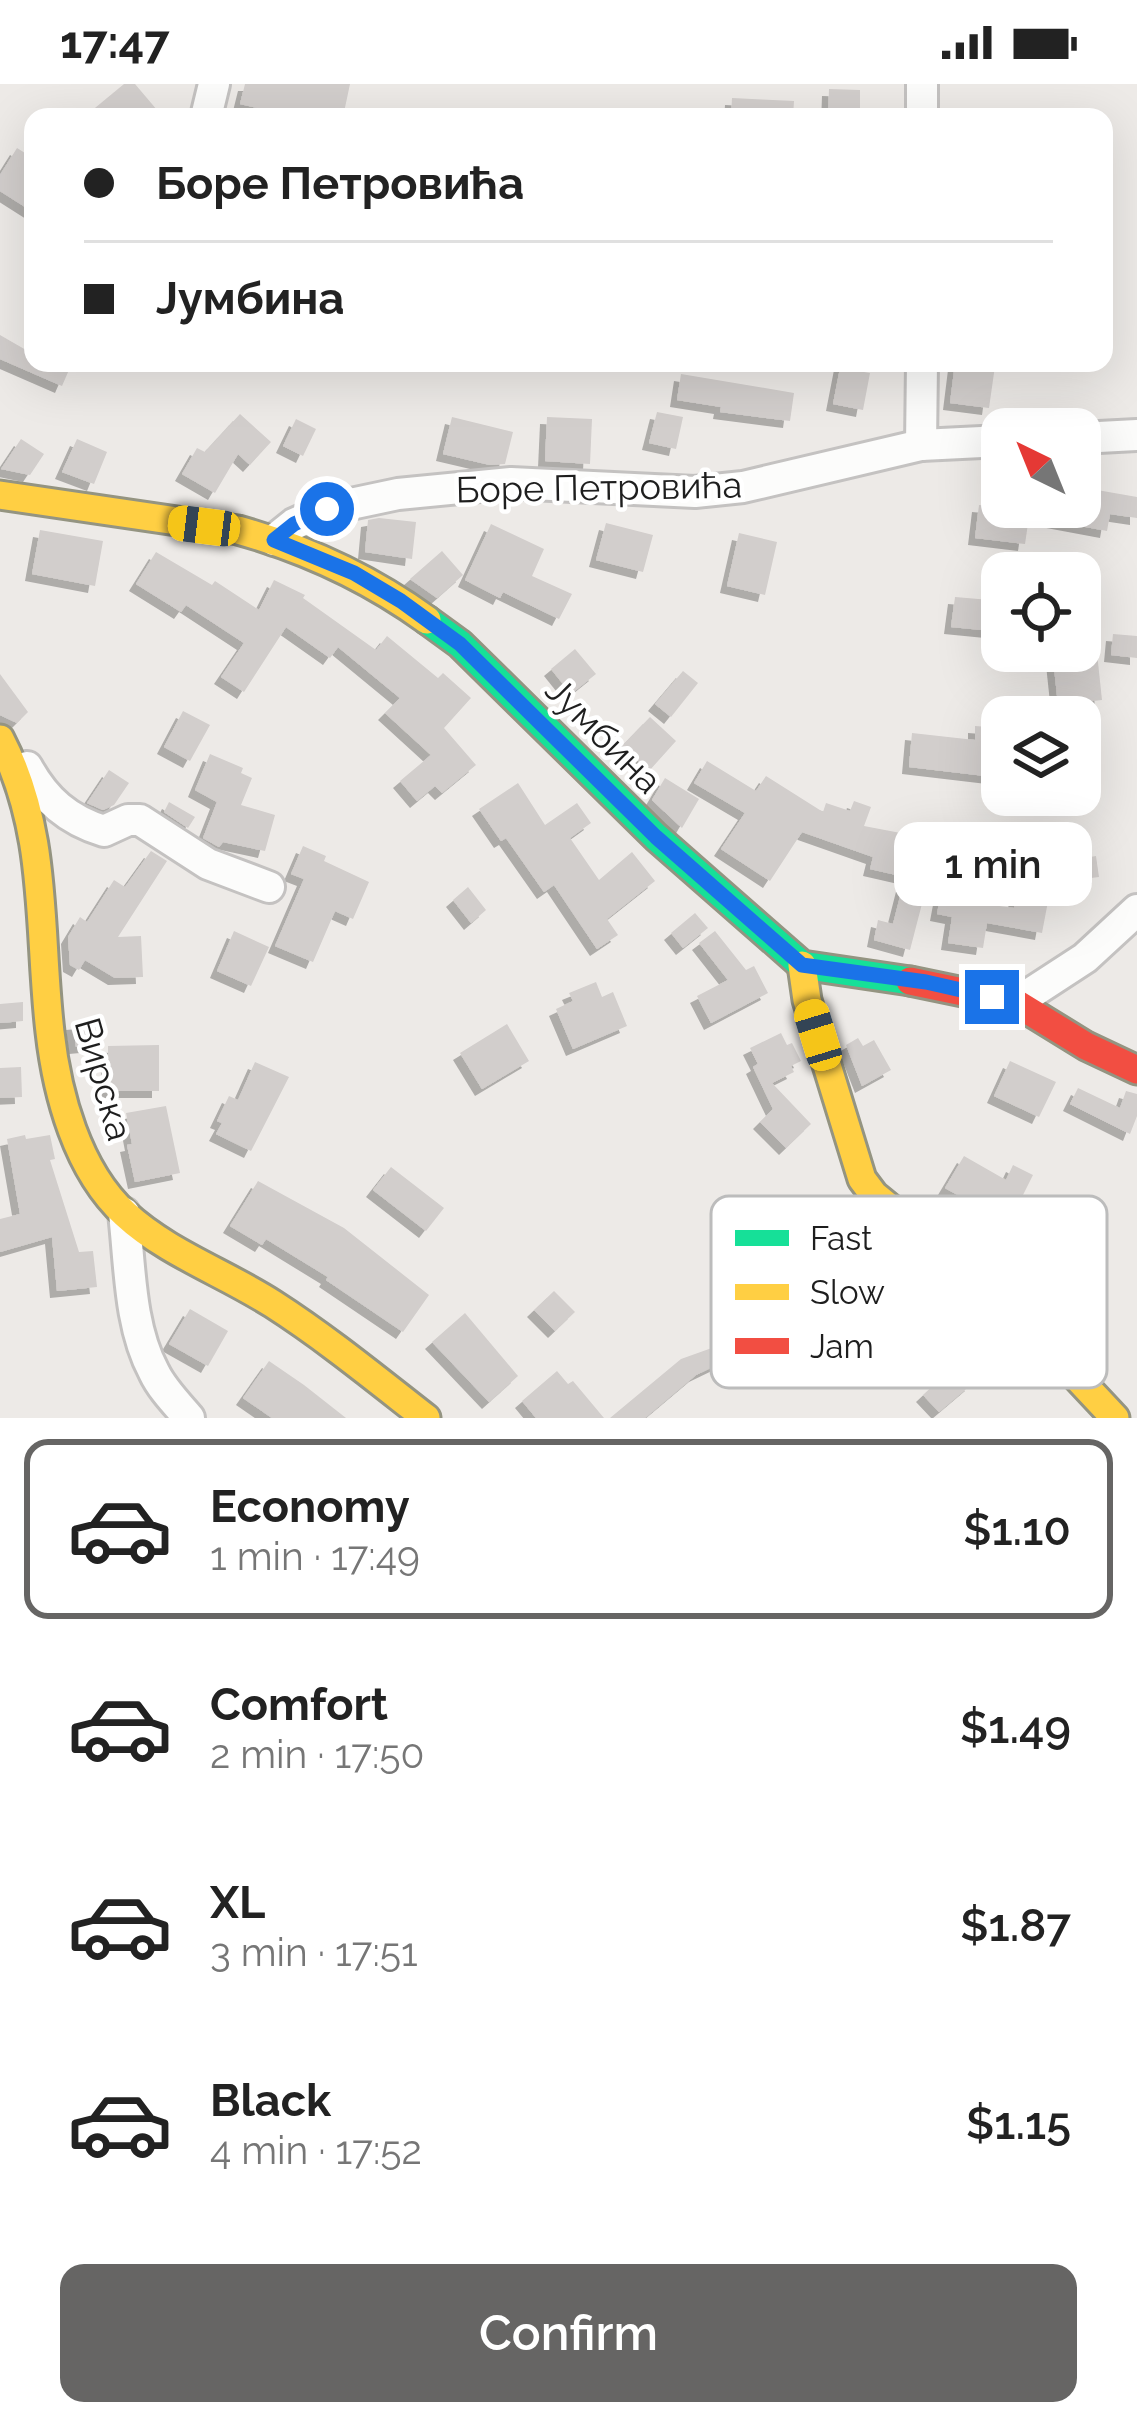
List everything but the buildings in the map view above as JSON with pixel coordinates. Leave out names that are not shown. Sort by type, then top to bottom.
[{"type":"street","points":[[921,445],[922,372]]},
{"type":"street","points":[[1101,437],[1137,435]]},
{"type":"street","name":"Боре Петровића","points":[[274,540],[294,524],[327,509],[398,494],[511,484],[711,490],[743,487],[921,445],[981,442]]},
{"type":"street","name":"Јумбина","points":[[0,495],[238,530],[354,573],[460,644],[656,837],[802,965]]},
{"type":"street","points":[[3,744],[20,756],[48,800],[70,817],[104,831],[140,820],[208,864],[269,887]]},
{"type":"street","name":"Вирска","points":[[3,744],[30,818],[49,1040],[73,1129],[88,1159],[124,1213],[315,1333],[426,1418]]},
{"type":"street","points":[[1016,1003],[1085,958],[1137,910]]},
{"type":"street","points":[[875,1196],[862,1179],[807,1000],[802,965],[926,982],[1016,1003],[1086,1046],[1137,1070]]},
{"type":"street","points":[[124,1213],[134,1304],[146,1352],[154,1372],[189,1418]]},
{"type":"street","points":[[1087,1388],[1115,1418]]},
{"type":"traffic: fast","points":[[427,620],[460,644],[656,837],[802,965],[910,981]]},
{"type":"traffic: slow","points":[[0,495],[238,530],[336,566],[427,620]]},
{"type":"traffic: slow","points":[[0,739],[16,774],[34,846],[58,1080],[72,1130],[94,1176],[141,1228],[293,1317],[426,1418]]},
{"type":"traffic: slow","points":[[802,965],[807,1000],[862,1179],[875,1196]]},
{"type":"traffic: slow","points":[[1087,1388],[1115,1418]]},
{"type":"traffic: jam","points":[[910,981],[1016,1003],[1086,1046],[1137,1070]]},
{"type":"route","points":[[327,509],[294,524],[274,540],[354,573],[460,644],[656,837],[802,965],[926,982],[992,997]]}]
